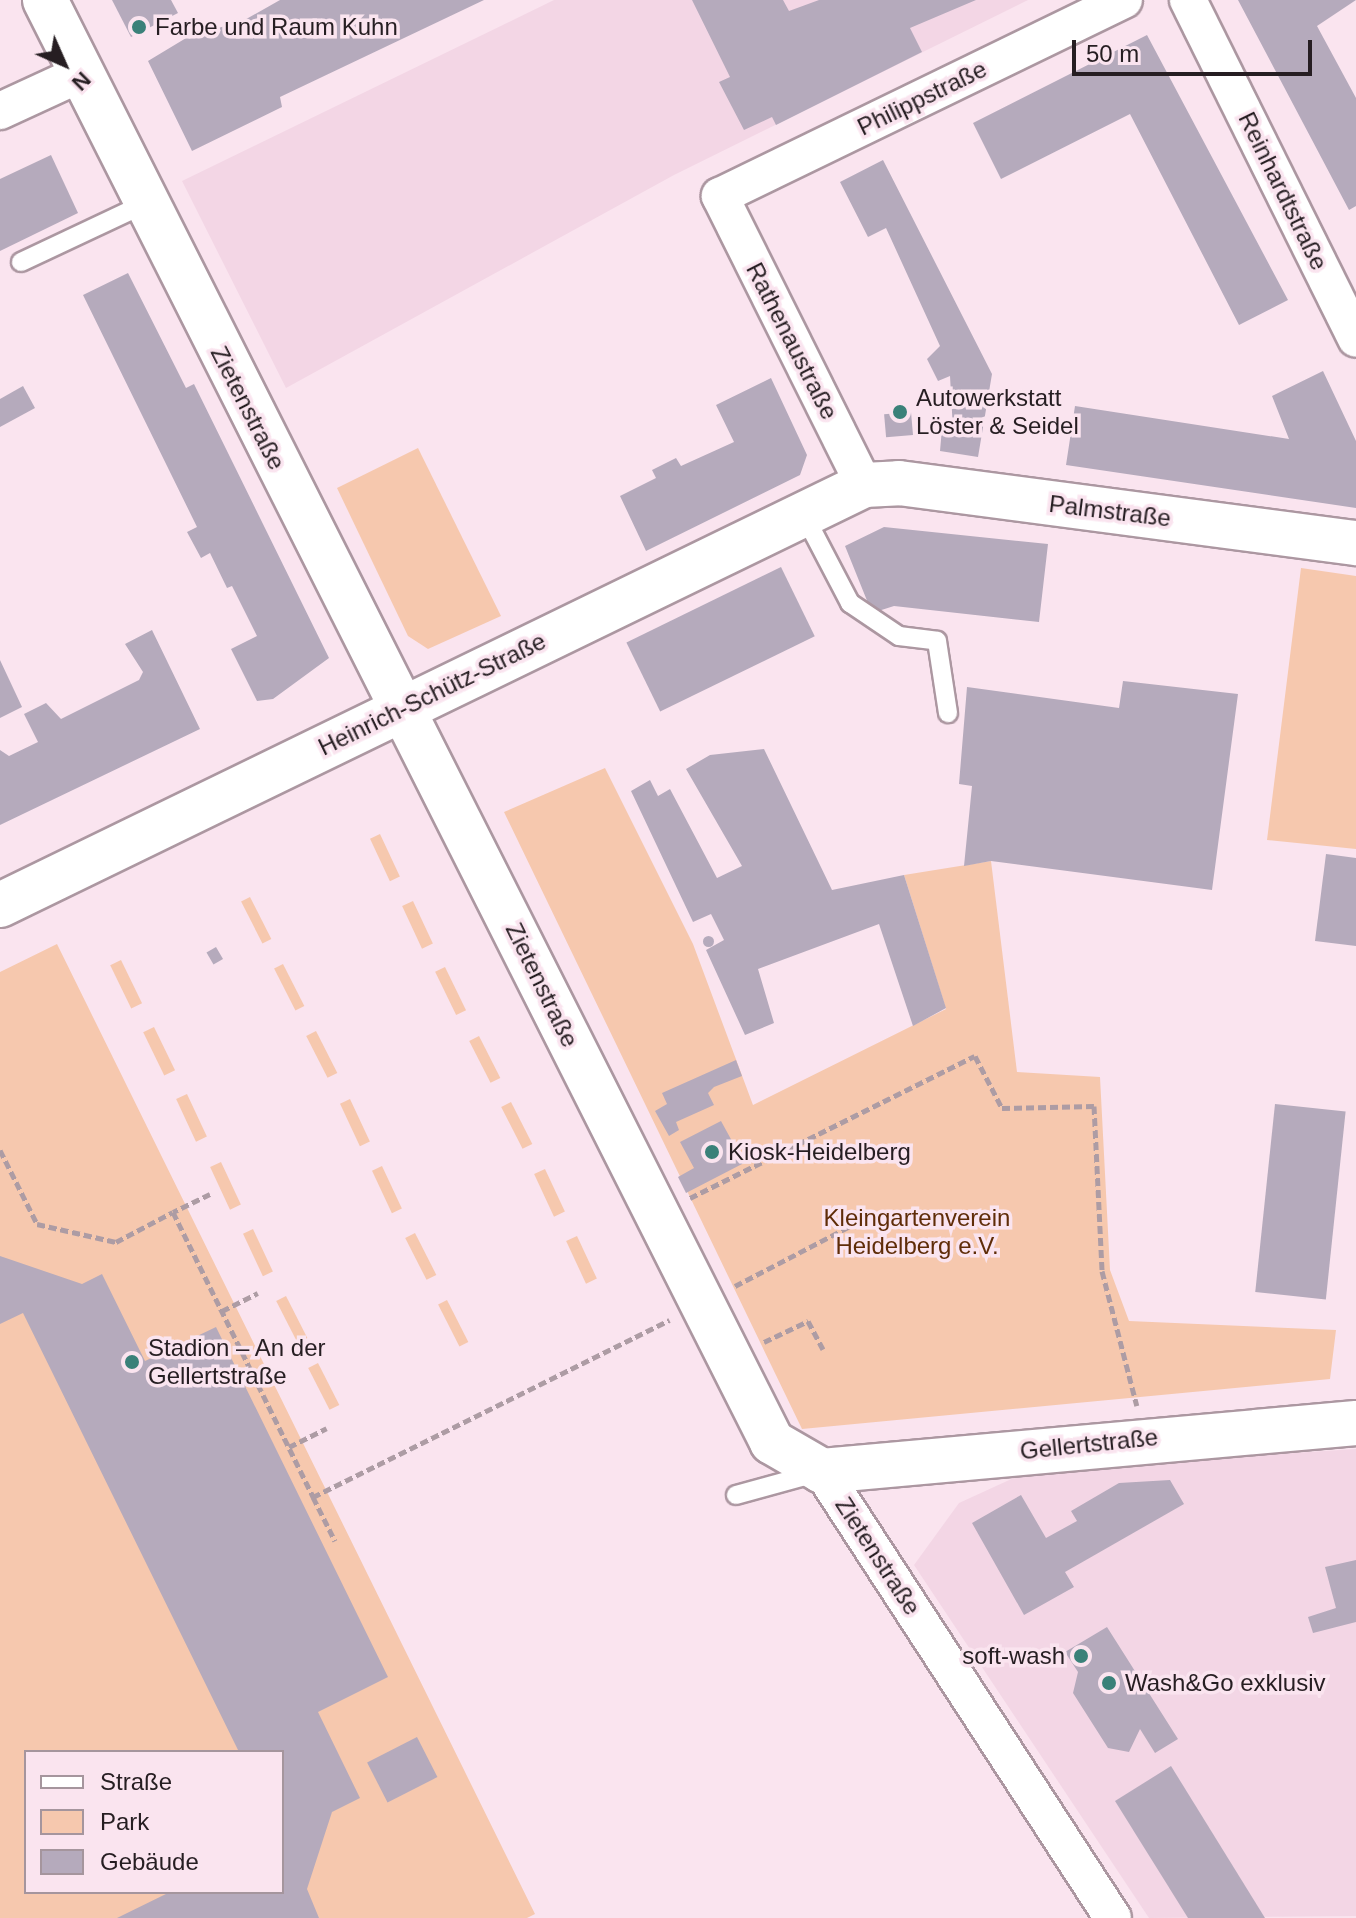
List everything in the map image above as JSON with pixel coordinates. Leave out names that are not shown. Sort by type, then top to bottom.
[{"type":"street","name":"Zietenstraße","points":[[45,0],[144,204],[406,707],[699,1305],[772,1442],[822,1471],[1113,1918]]},
{"type":"street","name":"Philippstraße","points":[[720,196],[1124,0]]},
{"type":"street","name":"Reinhardtstraße","points":[[1188,0],[1356,339]]},
{"type":"street","points":[[0,111],[80,74]]},
{"type":"street","name":"Rathenaustraße","points":[[720,196],[864,485]]},
{"type":"street","name":"Palmstraße","points":[[864,485],[899,483],[1356,543]]},
{"type":"street","name":"Heinrich-Schütz-Straße","points":[[0,905],[864,485]]},
{"type":"street","name":"Gellertstraße","points":[[822,1471],[1146,1437],[1356,1423]]},
{"type":"lane","points":[[21,262],[144,204]]},
{"type":"lane","points":[[803,513],[850,603],[899,636],[937,641],[948,713]]},
{"type":"lane","points":[[736,1495],[822,1471]]},
{"type":"path","points":[[655,1215],[975,1056],[1002,1108],[1094,1106],[1102,1271],[1146,1437]]},
{"type":"path","points":[[0,1150],[37,1224],[116,1242],[210,1194]]},
{"type":"path","points":[[173,1212],[335,1541]]},
{"type":"path","points":[[313,1497],[699,1305],[860,1221]]},
{"type":"path","points":[[222,1311],[258,1293]]},
{"type":"path","points":[[727,1361],[808,1321],[823,1349]]},
{"type":"path","points":[[289,1447],[327,1428]]},
{"type":"shaded area","points":[[554,0],[1028,0],[674,175],[286,388],[182,181]]},
{"type":"shaded area","points":[[1356,1449],[1356,1916],[1149,1918],[914,1565],[959,1503],[1031,1470]]},
{"type":"green space","points":[[418,448],[501,616],[428,649],[408,636],[337,488]]},
{"type":"green space","points":[[1301,568],[1356,576],[1356,849],[1267,840]]},
{"type":"green space","name":"Kleingartenverein Heidelberg e.V.","points":[[605,768],[693,944],[753,1105],[946,1009],[904,875],[991,861],[1017,1072],[1100,1077],[1110,1270],[1129,1321],[1336,1330],[1330,1379],[802,1429],[504,812]]},
{"type":"green space","points":[[380,834],[400,877],[390,881],[370,839]]},
{"type":"green space","points":[[250,897],[271,939],[262,943],[241,902]]},
{"type":"green space","points":[[413,901],[433,944],[422,949],[402,906]]},
{"type":"green space","name":"Stadion – An der Gellertstraße","points":[[57,944],[535,1914],[527,1918],[0,1918],[0,972]]},
{"type":"green space","points":[[121,960],[142,1003],[131,1008],[110,965]]},
{"type":"green space","points":[[283,964],[304,1006],[295,1010],[274,969]]},
{"type":"green space","points":[[445,967],[466,1010],[456,1015],[435,972]]},
{"type":"green space","points":[[154,1027],[175,1070],[164,1075],[143,1032]]},
{"type":"green space","points":[[316,1031],[337,1073],[328,1078],[306,1036]]},
{"type":"green space","points":[[479,1036],[500,1078],[491,1083],[469,1041]]},
{"type":"green space","points":[[187,1094],[207,1137],[196,1142],[176,1099]]},
{"type":"green space","points":[[350,1099],[370,1142],[360,1146],[340,1104]]},
{"type":"green space","points":[[511,1102],[532,1144],[523,1149],[501,1107]]},
{"type":"green space","points":[[221,1162],[241,1205],[230,1210],[210,1167]]},
{"type":"green space","points":[[382,1166],[402,1209],[392,1213],[372,1171]]},
{"type":"green space","points":[[545,1169],[565,1212],[554,1217],[534,1174]]},
{"type":"green space","points":[[253,1229],[273,1272],[263,1276],[243,1234]]},
{"type":"green space","points":[[415,1233],[436,1275],[427,1280],[405,1238]]},
{"type":"green space","points":[[577,1236],[597,1279],[586,1284],[566,1241]]},
{"type":"green space","points":[[286,1296],[307,1338],[298,1343],[276,1301]]},
{"type":"green space","points":[[447,1300],[468,1342],[459,1346],[438,1305]]},
{"type":"green space","points":[[318,1363],[339,1405],[330,1410],[308,1368]]},
{"type":"building","name":"Farbe und Raum Kuhn","points":[[112,0],[171,0],[178,13],[131,37]]},
{"type":"building","points":[[280,0],[484,0],[280,97],[282,107],[192,151],[148,61],[211,23],[214,29],[241,22]]},
{"type":"building","points":[[692,0],[783,0],[789,11],[819,0],[976,0],[910,28],[922,52],[776,125],[772,117],[744,130],[719,82],[730,77]]},
{"type":"building","points":[[1238,0],[1356,0],[1317,26],[1356,98],[1356,206],[1349,210]]},
{"type":"building","points":[[1147,35],[1288,300],[1239,325],[1130,114],[1001,179],[973,123]]},
{"type":"building","points":[[51,155],[78,213],[0,251],[0,179]]},
{"type":"building","points":[[883,160],[992,374],[978,457],[940,451],[942,428],[953,430],[950,376],[938,381],[927,359],[940,346],[886,228],[868,237],[840,182]]},
{"type":"building","points":[[128,273],[186,388],[194,384],[329,658],[273,699],[257,701],[231,649],[257,636],[232,586],[227,588],[210,553],[201,558],[187,532],[197,527],[83,295]]},
{"type":"building","points":[[1323,371],[1356,441],[1356,508],[1066,465],[1075,406],[1289,439],[1272,396]]},
{"type":"building","points":[[771,378],[807,455],[800,475],[646,551],[620,496],[656,478],[652,470],[676,458],[681,466],[734,442],[716,405]]},
{"type":"building","points":[[23,386],[35,408],[0,427],[0,399]]},
{"type":"building","points":[[911,412],[913,435],[886,437],[884,414]]},
{"type":"building","points":[[884,527],[1048,544],[1039,622],[894,606],[872,613],[845,546]]},
{"type":"building","points":[[781,567],[815,636],[660,712],[626,642]]},
{"type":"building","points":[[152,630],[200,729],[0,825],[0,750],[9,756],[38,742],[24,714],[46,703],[61,719],[139,680],[143,672],[125,644]]},
{"type":"building","points":[[0,660],[22,707],[0,718]]},
{"type":"building","points":[[1123,681],[1238,694],[1212,890],[991,861],[964,866],[972,786],[959,784],[967,687],[1119,708]]},
{"type":"building","points":[[764,749],[832,890],[904,875],[946,1008],[913,1026],[879,924],[758,969],[774,1023],[745,1035],[706,950],[724,940],[711,914],[693,922],[631,791],[650,780],[658,796],[670,789],[717,878],[742,866],[686,769],[710,755]]},
{"type":"building","points":[[1326,854],[1356,858],[1356,946],[1315,941]]},
{"type":"building","points":[[708,935],[714,941],[708,947],[702,941]]},
{"type":"building","points":[[216,947],[223,959],[213,965],[206,952]]},
{"type":"building","points":[[736,1060],[742,1076],[714,1087],[708,1093],[714,1105],[676,1122],[679,1130],[669,1136],[655,1111],[667,1104],[662,1093]]},
{"type":"building","points":[[1275,1104],[1346,1111],[1326,1299],[1255,1292]]},
{"type":"building","name":"Kiosk-Heidelberg","points":[[721,1121],[744,1163],[686,1193],[678,1177],[694,1168],[680,1142]]},
{"type":"building","points":[[0,1256],[82,1284],[102,1274],[145,1361],[216,1327],[388,1677],[318,1712],[360,1798],[332,1812],[307,1889],[319,1918],[117,1918],[166,1894],[284,1894],[284,1750],[238,1750],[23,1313],[0,1324]]},
{"type":"building","points":[[1170,1480],[1184,1504],[1065,1572],[1074,1587],[1024,1615],[972,1523],[1021,1495],[1046,1538],[1077,1521],[1071,1511],[1119,1483]]},
{"type":"building","points":[[1356,1560],[1356,1622],[1313,1633],[1308,1617],[1336,1608],[1325,1567]]},
{"type":"building","name":"Wash&Go exklusiv","points":[[1107,1627],[1178,1739],[1155,1753],[1140,1729],[1129,1752],[1108,1748],[1073,1693],[1078,1672],[1065,1652]]},
{"type":"building","points":[[417,1737],[437,1777],[388,1803],[367,1762]]},
{"type":"building","points":[[1171,1766],[1265,1918],[1188,1918],[1115,1801]]},
{"type":"place","name":"Farbe und Raum Kuhn","points":[[139,27]]},
{"type":"place","name":"Autowerkstatt Löster & Seidel","points":[[900,412]]},
{"type":"place","name":"Kiosk-Heidelberg","points":[[712,1152]]},
{"type":"place","name":"Stadion – An der Gellertstraße","points":[[132,1362]]},
{"type":"place","name":"soft-wash","points":[[1081,1656]]},
{"type":"place","name":"Wash&Go exklusiv","points":[[1109,1683]]}]
